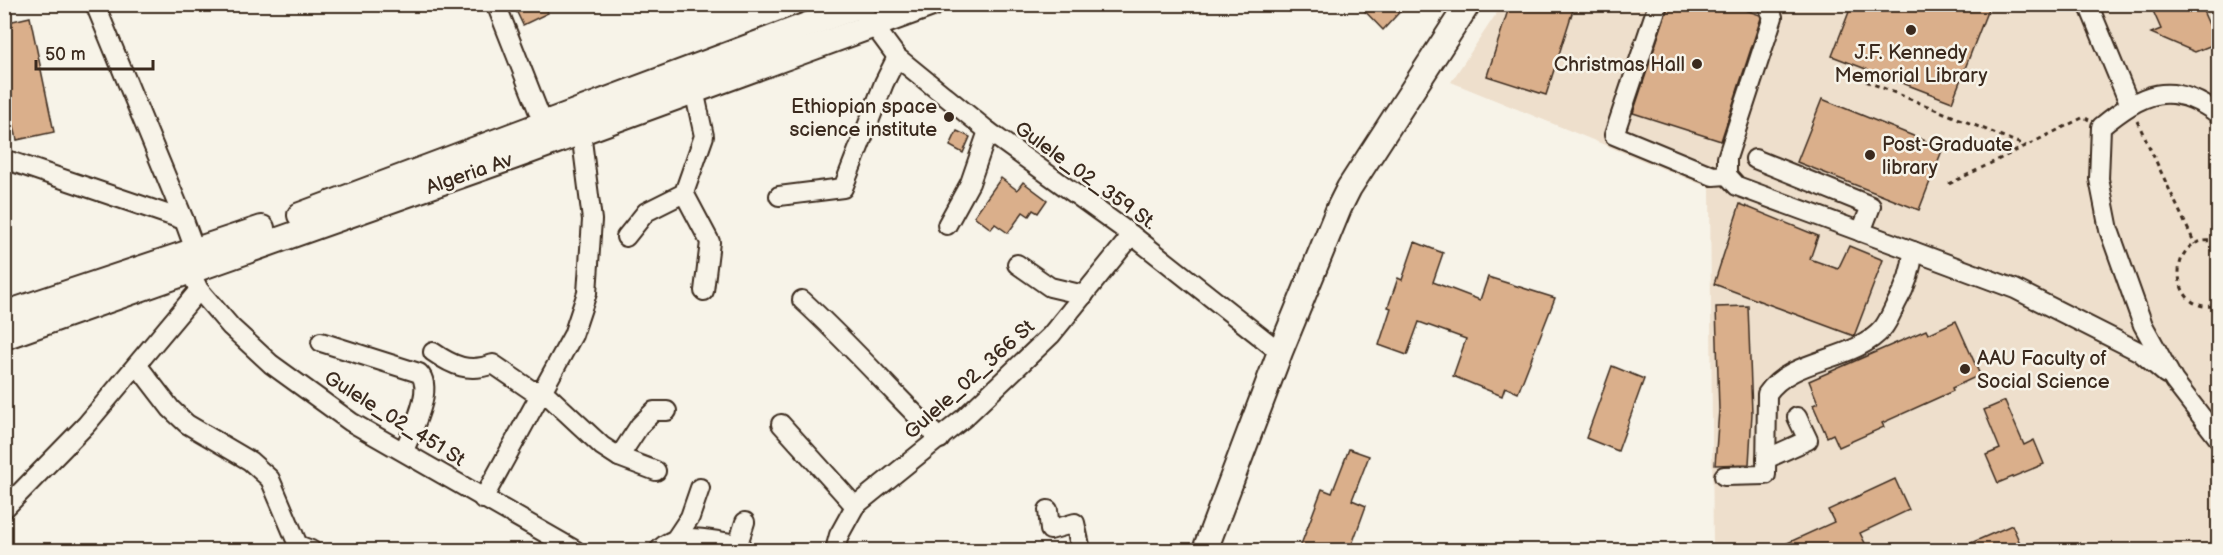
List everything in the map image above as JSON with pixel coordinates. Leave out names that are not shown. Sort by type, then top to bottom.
[{"type":"main road","name":"Algeria Av","points":[[4,337],[581,132],[932,4]]},
{"type":"main road","points":[[1205,550],[1280,352],[1349,188],[1468,4]]},
{"type":"main road","name":"Algeria Av","points":[[4,314],[194,270],[355,195],[860,5]]},
{"type":"street","points":[[4,509],[86,425],[138,366],[172,320],[194,270],[184,220],[95,4]]},
{"type":"street","points":[[496,4],[543,123]]},
{"type":"street","points":[[1658,4],[1614,135],[1713,176],[1727,175]]},
{"type":"street","points":[[1767,4],[1773,17],[1727,158],[1727,175],[1737,186],[2015,289],[2140,352],[2174,381]]},
{"type":"street","points":[[2088,4],[2129,104]]},
{"type":"street","name":"Gulele_02_359 St.","points":[[860,5],[873,27],[897,57],[988,131],[1132,235],[1280,352]]},
{"type":"street","points":[[779,196],[843,188],[884,83],[897,57]]},
{"type":"street","points":[[626,237],[646,212],[684,193],[704,136],[694,90]]},
{"type":"street","points":[[2218,114],[2204,103],[2161,92],[2129,104],[2101,126],[2099,179],[2109,230],[2143,325],[2174,381],[2218,439]]},
{"type":"street","points":[[947,225],[970,183],[988,131]]},
{"type":"street","points":[[483,499],[573,335],[590,277],[591,198],[581,132]]},
{"type":"street","points":[[4,159],[184,220]]},
{"type":"street","points":[[1755,159],[1871,206],[1861,232]]},
{"type":"street","points":[[684,193],[710,242],[704,291]]},
{"type":"street","name":"Gulele_02_366 St","points":[[835,550],[839,535],[855,506],[940,439],[1051,335],[1132,235]]},
{"type":"street","points":[[1724,476],[1766,476],[1767,394],[1774,384],[1785,376],[1846,351],[1882,329],[1903,292],[1912,267],[1913,251]]},
{"type":"street","points":[[1017,264],[1050,287],[1084,295]]},
{"type":"street","name":"Gulele_02_451 St","points":[[194,270],[231,327],[271,364],[351,422],[575,550]]},
{"type":"street","points":[[802,300],[848,342],[893,394],[940,439]]},
{"type":"street","points":[[321,342],[419,373],[423,378],[426,391],[404,451]]},
{"type":"street","points":[[433,352],[450,364],[464,369],[480,369],[493,364],[531,390],[543,390],[602,446],[619,457],[656,471]]},
{"type":"street","points":[[138,366],[171,409],[187,424],[250,461],[270,479],[302,549]]},
{"type":"street","points":[[619,457],[640,425],[654,411],[667,411]]},
{"type":"street","points":[[1766,459],[1808,440],[1797,417]]},
{"type":"street","points":[[781,424],[855,506]]},
{"type":"street","points":[[676,538],[690,517],[700,488]]},
{"type":"street","points":[[1048,510],[1050,530],[1076,523],[1081,550]]},
{"type":"street","points":[[659,550],[665,543],[676,538],[731,543],[739,541],[745,522]]},
{"type":"path","points":[[1841,71],[2026,146]]},
{"type":"path","points":[[2129,104],[2195,244]]},
{"type":"path","points":[[1949,184],[2084,117],[2101,126]]},
{"type":"path","points":[[2218,242],[2204,241],[2195,244],[2186,252],[2180,261],[2179,283],[2192,301],[2202,305],[2218,305]]},
{"type":"shaded area","name":"AAU Faculty of Social Science","points":[[1502,5],[2218,5],[2218,550],[1713,550],[1710,188],[1451,82]]},
{"type":"building","points":[[513,4],[543,4],[548,13],[523,25]]},
{"type":"building","points":[[1358,4],[1407,4],[1383,30]]},
{"type":"building","points":[[1510,4],[1555,4],[1573,10],[1546,95],[1487,76]]},
{"type":"building","name":"Christmas Hall","points":[[1669,4],[1729,4],[1760,15],[1761,18],[1721,141],[1633,113]]},
{"type":"building","name":"J.F. Kennedy Memorial Library","points":[[1852,4],[1990,4],[1952,102],[1832,56]]},
{"type":"building","points":[[2150,4],[2200,4],[2217,43],[2195,52],[2151,33],[2161,29]]},
{"type":"building","points":[[30,17],[54,132],[17,140],[4,79],[4,23]]},
{"type":"building","name":"Post-Graduate library","points":[[1822,99],[1943,148],[1919,210],[1797,162]]},
{"type":"building","points":[[957,131],[970,137],[963,153],[950,146]]},
{"type":"building","points":[[1001,178],[1017,190],[1023,182],[1047,200],[1038,213],[1033,210],[1029,216],[1023,212],[1008,233],[995,224],[991,229],[974,216]]},
{"type":"building","points":[[1740,204],[1818,236],[1810,259],[1838,269],[1849,246],[1883,260],[1854,336],[1714,284]]},
{"type":"building","points":[[1415,242],[1443,253],[1433,282],[1480,300],[1488,277],[1555,298],[1518,393],[1505,387],[1502,396],[1453,376],[1466,339],[1419,322],[1407,355],[1379,345],[1398,278],[1402,280]]},
{"type":"building","points":[[1748,306],[1752,413],[1749,464],[1715,465],[1719,410],[1716,307]]},
{"type":"building","points":[[1956,321],[1980,375],[1952,388],[1953,391],[1882,423],[1884,427],[1839,447],[1833,434],[1827,437],[1813,405],[1818,403],[1809,381],[1926,330],[1928,334]]},
{"type":"building","points":[[1612,366],[1644,379],[1618,451],[1586,438]]},
{"type":"building","points":[[2005,401],[2024,445],[2034,440],[2044,464],[1998,483],[1986,455],[2000,449],[1984,410]]},
{"type":"building","points":[[1349,449],[1369,456],[1352,500],[1366,506],[1350,550],[1299,550],[1322,489],[1332,493]]},
{"type":"building","points":[[1895,479],[1909,510],[1860,533],[1866,545],[1854,550],[1772,550],[1834,522],[1828,510]]},
{"type":"building","points":[[2012,525],[2023,550],[1955,550]]},
{"type":"place","name":"J.F. Kennedy Memorial Library","points":[[1911,30]]},
{"type":"place","name":"Christmas Hall","points":[[1697,64]]},
{"type":"place","name":"Ethiopian space science institute","points":[[949,117]]},
{"type":"place","name":"Post-Graduate library","points":[[1870,155]]},
{"type":"place","name":"AAU Faculty of Social Science","points":[[1965,369]]}]
